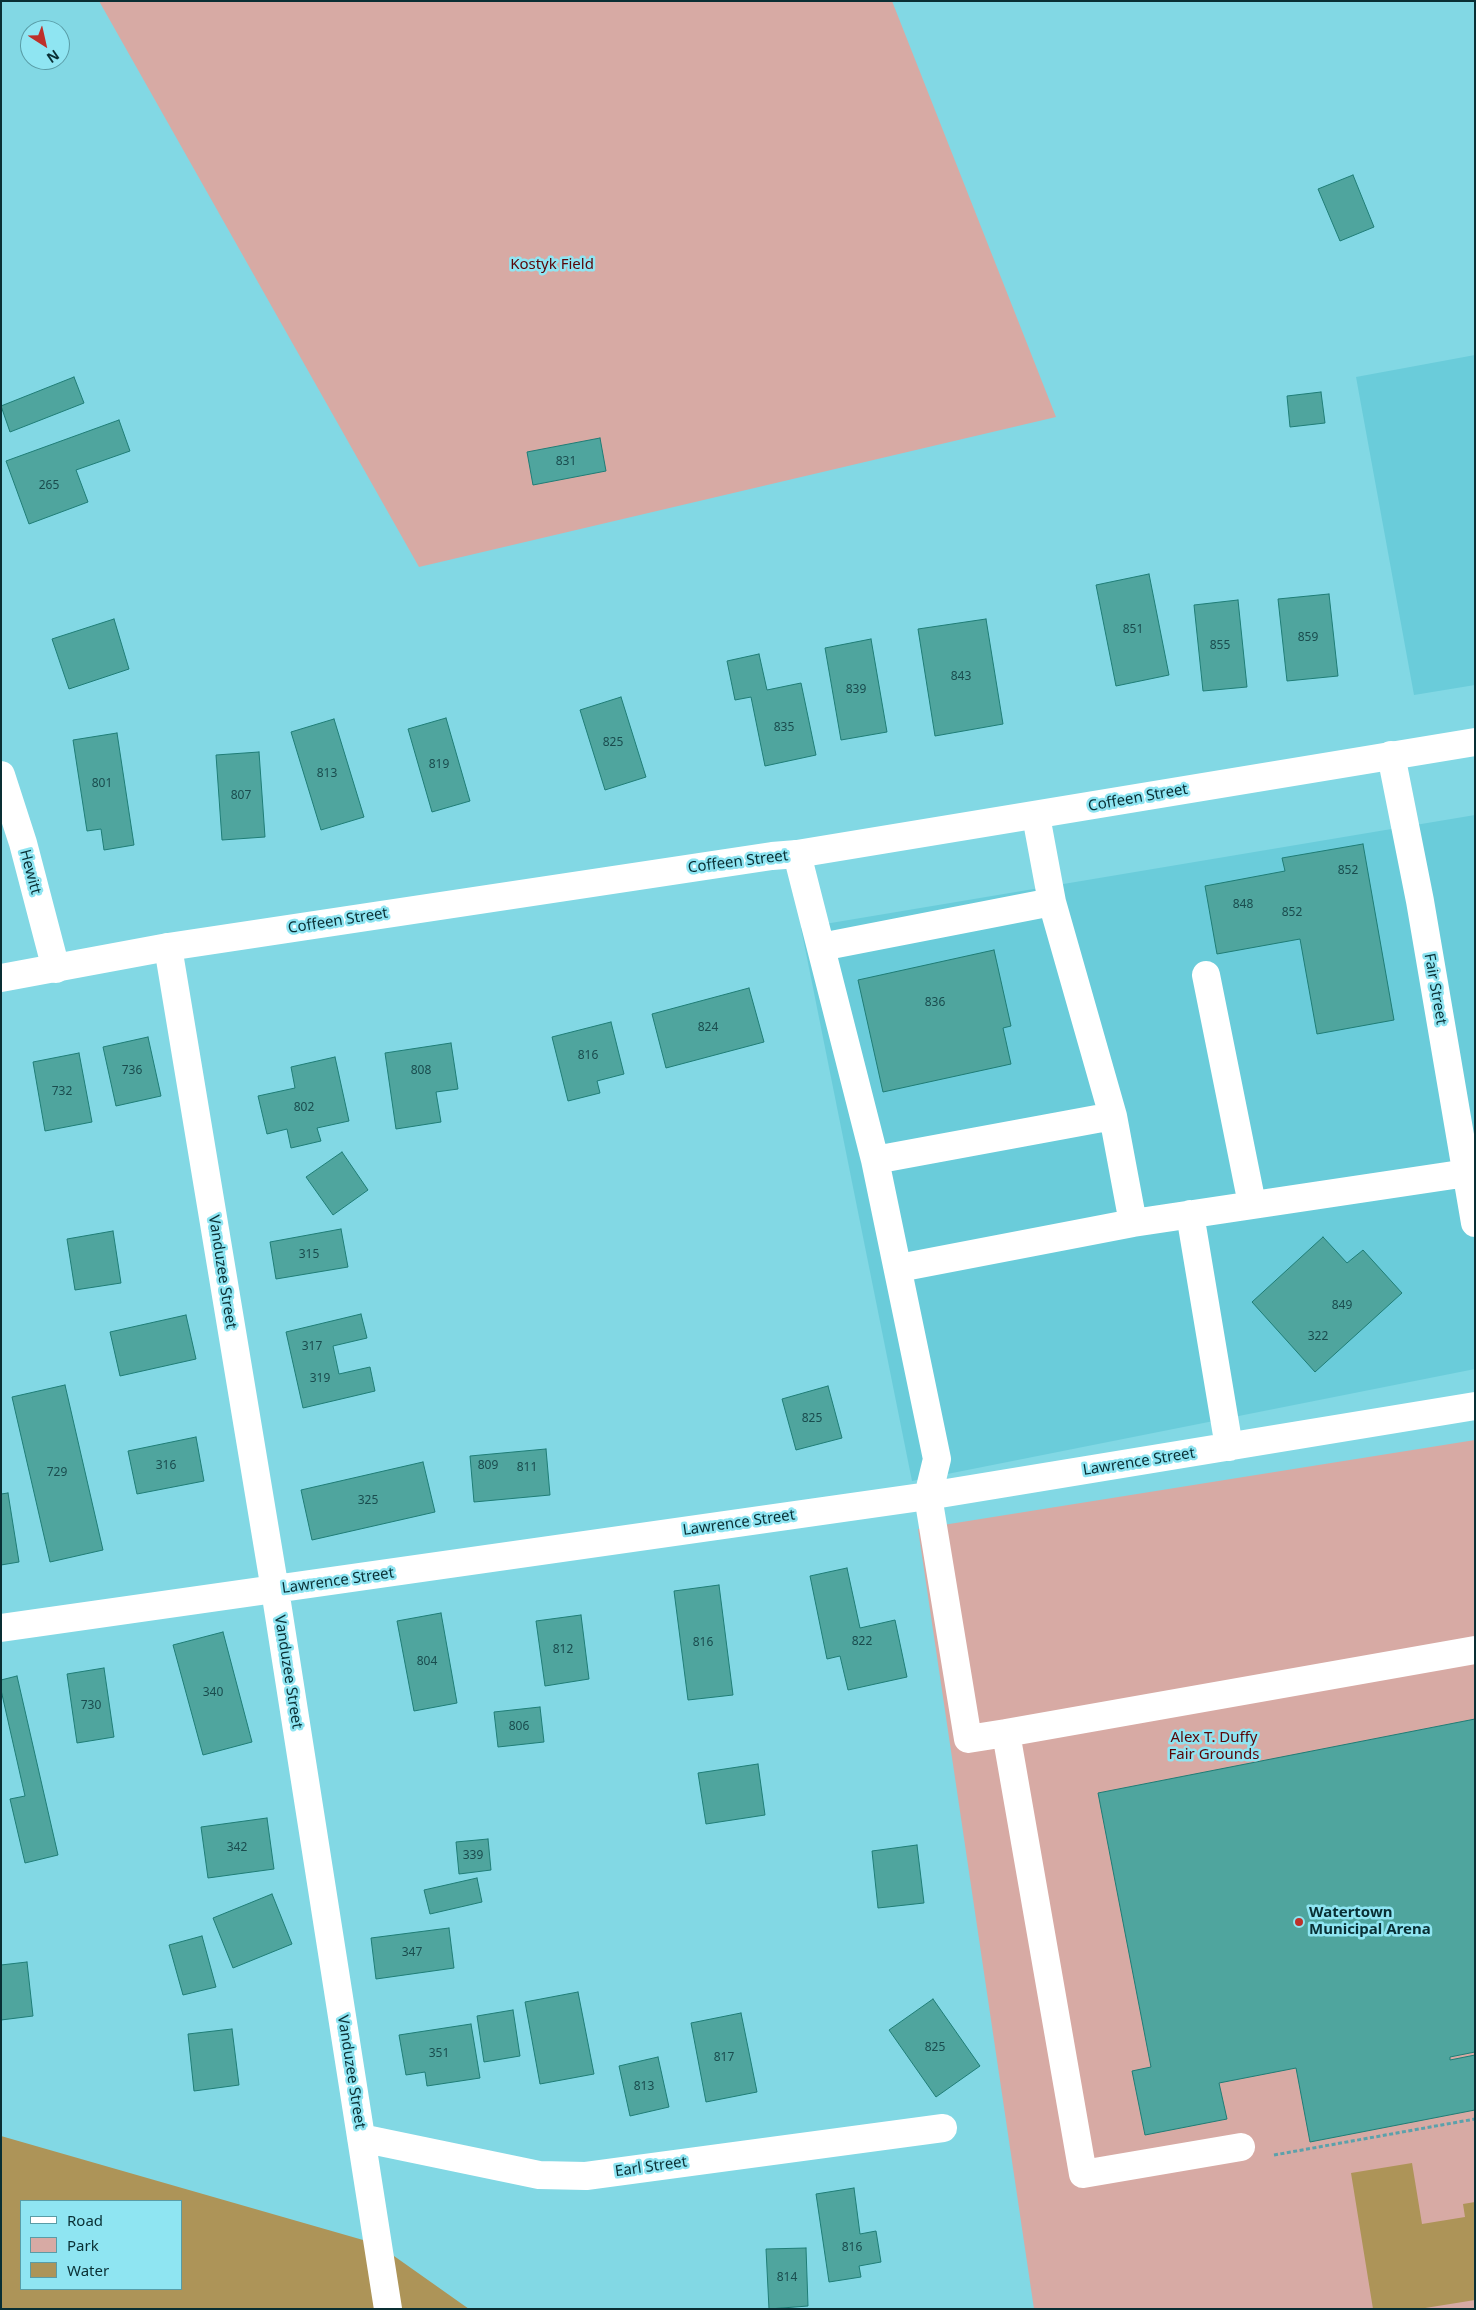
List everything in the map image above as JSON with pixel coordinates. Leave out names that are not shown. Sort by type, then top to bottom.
[{"type":"street","name":"Coffeen Street","points":[[1,978],[168,947],[772,856],[797,854],[1475,742]]},
{"type":"street","name":"Fair Street","points":[[1391,755],[1420,901],[1475,1224]]},
{"type":"street","name":"Hewitt","points":[[1,775],[23,842],[56,969]]},
{"type":"street","points":[[1036,816],[1052,902],[1113,1116],[1133,1223]]},
{"type":"street","points":[[797,854],[875,1160],[899,1268],[937,1459],[928,1496],[968,1739],[1475,1650]]},
{"type":"street","points":[[821,948],[1052,902]]},
{"type":"street","name":"Vanduzee Street","points":[[168,947],[275,1590],[388,2309]]},
{"type":"street","points":[[1206,975],[1252,1204]]},
{"type":"street","points":[[875,1160],[1113,1116]]},
{"type":"street","points":[[899,1268],[1133,1223],[1467,1173]]},
{"type":"street","points":[[1190,1214],[1229,1447]]},
{"type":"street","name":"Lawrence Street","points":[[1,1628],[928,1496],[1475,1406]]},
{"type":"street","points":[[1006,1733],[1083,2174],[1241,2147]]},
{"type":"street","name":"Earl Street","points":[[361,2138],[539,2175],[586,2176],[943,2128]]},
{"type":"path","points":[[1241,2147],[1247,2160],[1475,2119]]},
{"type":"shaded area","points":[[1475,355],[1475,685],[1414,695],[1356,377]]},
{"type":"shaded area","points":[[1475,815],[1475,1369],[912,1481],[801,928]]},
{"type":"green space","name":"Kostyk Field","points":[[99,1],[892,1],[1056,417],[419,567]]},
{"type":"green space","name":"Alex T. Duffy Fair Grounds","points":[[1475,1440],[1475,2309],[1034,2309],[918,1529]]},
{"type":"water","points":[[1,2136],[377,2244],[469,2309],[1,2309]]},
{"type":"water","points":[[1412,2163],[1422,2224],[1465,2217],[1463,2204],[1475,2202],[1475,2300],[1419,2309],[1373,2309],[1351,2173]]},
{"type":"building","points":[[1353,175],[1374,227],[1340,241],[1318,189]]},
{"type":"building","points":[[74,377],[84,403],[10,432],[1,406]]},
{"type":"building","points":[[1321,392],[1325,423],[1290,427],[1287,396]]},
{"type":"building","points":[[119,420],[130,451],[76,470],[88,502],[29,524],[6,461]]},
{"type":"building","points":[[600,438],[606,471],[533,485],[527,452]]},
{"type":"building","points":[[1149,574],[1169,675],[1116,686],[1096,585]]},
{"type":"building","points":[[1329,594],[1338,676],[1287,681],[1278,599]]},
{"type":"building","points":[[1238,600],[1247,687],[1203,691],[1194,605]]},
{"type":"building","points":[[114,619],[129,669],[69,689],[52,639]]},
{"type":"building","points":[[986,619],[1003,724],[935,736],[918,629]]},
{"type":"building","points":[[871,639],[887,732],[841,740],[825,648]]},
{"type":"building","points":[[759,654],[767,690],[801,683],[816,755],[765,766],[751,697],[735,700],[727,661]]},
{"type":"building","points":[[621,697],[646,777],[605,790],[580,710]]},
{"type":"building","points":[[446,718],[470,801],[432,812],[408,729]]},
{"type":"building","points":[[334,719],[364,817],[321,830],[291,732]]},
{"type":"building","points":[[117,733],[134,845],[104,850],[101,829],[87,831],[73,740]]},
{"type":"building","points":[[259,752],[265,837],[222,840],[216,755]]},
{"type":"building","points":[[1363,844],[1394,1020],[1317,1034],[1300,939],[1217,954],[1205,886],[1285,871],[1282,858]]},
{"type":"building","points":[[994,950],[1011,1026],[1003,1028],[1011,1064],[883,1092],[858,980]]},
{"type":"building","points":[[749,988],[764,1042],[666,1068],[652,1014]]},
{"type":"building","points":[[611,1022],[624,1074],[597,1081],[600,1093],[568,1101],[552,1037]]},
{"type":"building","points":[[148,1037],[161,1096],[116,1106],[103,1047]]},
{"type":"building","points":[[451,1043],[458,1089],[436,1092],[441,1122],[396,1129],[385,1053]]},
{"type":"building","points":[[79,1053],[92,1122],[45,1131],[33,1062]]},
{"type":"building","points":[[335,1057],[349,1121],[317,1128],[321,1141],[291,1148],[287,1129],[267,1134],[258,1096],[295,1088],[291,1067]]},
{"type":"building","points":[[342,1152],[368,1190],[333,1215],[306,1177]]},
{"type":"building","points":[[341,1229],[348,1267],[276,1279],[270,1242]]},
{"type":"building","points":[[113,1231],[121,1283],[75,1290],[67,1239]]},
{"type":"building","points":[[1323,1237],[1347,1263],[1363,1250],[1402,1293],[1315,1372],[1252,1302]]},
{"type":"building","points":[[361,1314],[367,1338],[333,1346],[339,1374],[370,1367],[375,1391],[303,1408],[286,1332]]},
{"type":"building","points":[[186,1315],[196,1359],[120,1376],[110,1332]]},
{"type":"building","points":[[65,1385],[103,1550],[50,1562],[12,1397]]},
{"type":"building","points":[[828,1386],[842,1438],[796,1450],[782,1399]]},
{"type":"building","points":[[196,1437],[204,1481],[137,1494],[128,1451]]},
{"type":"building","points":[[546,1449],[550,1495],[474,1502],[470,1456]]},
{"type":"building","points":[[423,1462],[435,1512],[312,1540],[301,1490]]},
{"type":"building","points":[[8,1493],[19,1562],[1,1565],[1,1494]]},
{"type":"building","points":[[847,1568],[860,1628],[895,1620],[907,1677],[848,1690],[840,1656],[827,1659],[810,1576]]},
{"type":"building","points":[[719,1585],[733,1695],[688,1700],[674,1591]]},
{"type":"building","points":[[441,1613],[457,1703],[414,1711],[397,1621]]},
{"type":"building","points":[[581,1615],[589,1679],[545,1686],[536,1621]]},
{"type":"building","points":[[223,1632],[252,1742],[203,1755],[173,1645]]},
{"type":"building","points":[[104,1668],[114,1737],[77,1743],[67,1674]]},
{"type":"building","points":[[17,1676],[58,1855],[25,1863],[10,1799],[25,1796],[1,1690],[1,1680]]},
{"type":"building","points":[[540,1707],[544,1742],[498,1747],[494,1712]]},
{"type":"building","name":"Watertown Municipal Arena","points":[[1475,1719],[1475,2052],[1450,2057],[1450,2060],[1475,2055],[1475,2110],[1310,2142],[1296,2068],[1219,2083],[1227,2119],[1145,2135],[1132,2071],[1151,2067],[1098,1793]]},
{"type":"building","points":[[758,1764],[765,1815],[706,1824],[698,1773]]},
{"type":"building","points":[[267,1818],[274,1869],[208,1878],[201,1827]]},
{"type":"building","points":[[488,1839],[491,1870],[459,1874],[456,1842]]},
{"type":"building","points":[[917,1845],[924,1903],[878,1908],[872,1851]]},
{"type":"building","points":[[477,1878],[482,1902],[430,1914],[424,1890]]},
{"type":"building","points":[[272,1894],[292,1944],[233,1968],[213,1918]]},
{"type":"building","points":[[449,1928],[454,1968],[376,1979],[371,1938]]},
{"type":"building","points":[[202,1936],[216,1987],[183,1995],[169,1945]]},
{"type":"building","points":[[27,1962],[33,2016],[1,2020],[1,1965]]},
{"type":"building","points":[[578,1992],[594,2074],[540,2084],[525,2002]]},
{"type":"building","points":[[933,1999],[980,2066],[936,2097],[889,2030]]},
{"type":"building","points":[[513,2010],[520,2056],[484,2062],[477,2016]]},
{"type":"building","points":[[741,2013],[757,2092],[706,2102],[691,2023]]},
{"type":"building","points":[[471,2024],[480,2078],[427,2086],[425,2072],[406,2075],[399,2035]]},
{"type":"building","points":[[232,2029],[239,2085],[194,2091],[188,2034]]},
{"type":"building","points":[[658,2057],[669,2107],[630,2116],[619,2066]]},
{"type":"building","points":[[854,2188],[860,2234],[876,2231],[881,2262],[859,2266],[861,2277],[829,2282],[816,2194]]},
{"type":"building","points":[[806,2248],[808,2306],[769,2309],[766,2249]]},
{"type":"place","name":"Watertown Municipal Arena","points":[[1299,1922]]}]
